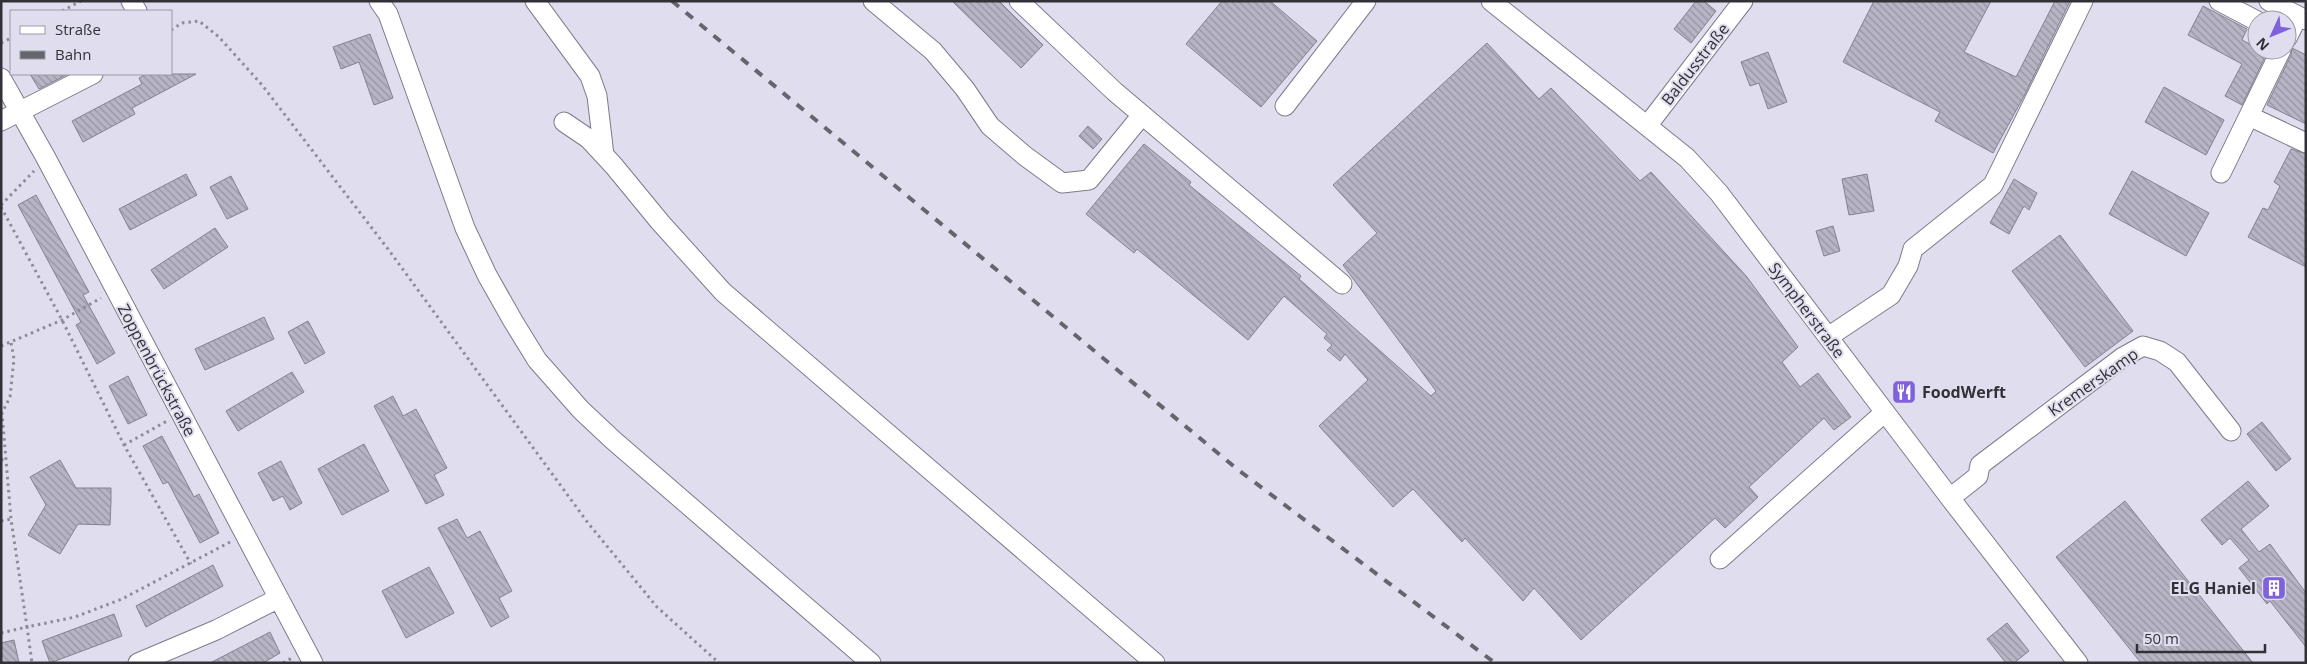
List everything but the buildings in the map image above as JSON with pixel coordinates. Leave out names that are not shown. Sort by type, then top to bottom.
[{"type":"street","points":[[379,1],[388,14],[465,228],[513,321],[538,360],[581,410],[613,440],[871,663]]},
{"type":"street","points":[[535,1],[590,76],[597,96],[604,155]]},
{"type":"street","points":[[873,1],[933,51],[965,89],[990,126],[1025,156],[1062,183],[1089,180],[1142,114]]},
{"type":"street","points":[[1019,1],[1094,72],[1342,284]]},
{"type":"street","points":[[1285,106],[1366,1]]},
{"type":"street","name":"Sympherstraße","points":[[1491,1],[1687,158],[1719,193],[1950,498],[2078,663]]},
{"type":"street","name":"Baldusstraße","points":[[1647,126],[1743,1]]},
{"type":"street","points":[[1828,337],[1891,295],[1908,266],[1913,249],[1993,185],[2083,1]]},
{"type":"street","points":[[2219,1],[2247,16]]},
{"type":"street","points":[[2270,1],[2302,18]]},
{"type":"street","points":[[2221,173],[2276,60]]},
{"type":"street","points":[[1,121],[91,75]]},
{"type":"street","name":"Zoppenbrückstraße","points":[[1,78],[46,158],[312,663]]},
{"type":"street","points":[[2249,116],[2306,143]]},
{"type":"street","points":[[564,122],[589,139],[660,222],[729,298],[1155,663]]},
{"type":"street","name":"Kremerskamp","points":[[1950,498],[1978,476],[1980,464],[2123,357],[2143,346],[2160,351],[2177,362],[2231,431]]},
{"type":"street","points":[[1720,559],[1885,412]]},
{"type":"street","points":[[138,663],[216,630],[277,599]]},
{"type":"path","points":[[64,10],[81,1]]},
{"type":"path","points":[[172,29],[182,23],[199,22],[219,37],[262,85],[388,249],[588,523],[657,607],[719,663]]},
{"type":"path","points":[[46,158],[1,206],[62,320],[124,446],[191,564]]},
{"type":"path","points":[[1,346],[62,320],[115,290]]},
{"type":"path","points":[[11,343],[14,359],[10,397],[2,413],[11,519],[32,663]]},
{"type":"path","points":[[124,446],[180,414]]},
{"type":"path","points":[[1,460],[6,459]]},
{"type":"path","points":[[1,521],[11,519]]},
{"type":"path","points":[[1,633],[75,617],[122,599],[191,564],[245,533]]},
{"type":"railway","points":[[672,1],[1237,469],[1495,663]]},
{"type":"place","name":"FoodWerft","points":[[1904,392]]},
{"type":"place","name":"ELG Haniel","points":[[2274,588]]}]
